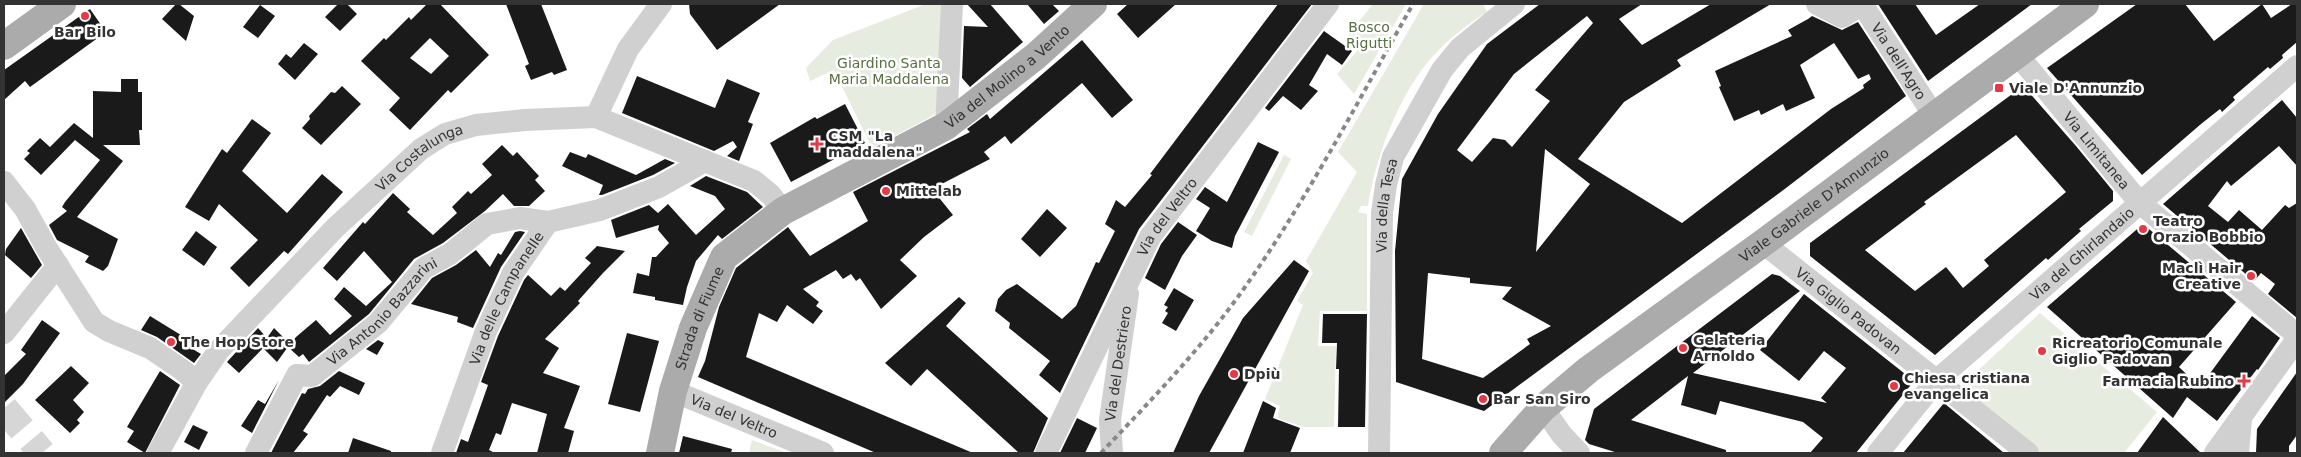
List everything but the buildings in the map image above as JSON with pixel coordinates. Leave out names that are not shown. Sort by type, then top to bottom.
[{"type":"main road","points":[[4,46],[62,4]]},
{"type":"main road","name":"Via del Molino a Vento","points":[[783,211],[946,126],[1036,56],[1092,4]]},
{"type":"main road","name":"Viale Gabriele D'Annunzio","points":[[1503,453],[1543,408],[1588,370],[1764,243],[2085,4]]},
{"type":"main road","name":"Strada di Fiume","points":[[660,453],[673,391],[693,328],[724,257],[783,211]]},
{"type":"street","points":[[596,117],[628,49],[661,4]]},
{"type":"street","points":[[946,126],[952,4]]},
{"type":"street","name":"Via del Veltro","points":[[1046,453],[1130,273],[1150,237],[1279,65],[1328,4]]},
{"type":"street","name":"Via della Tesa","points":[[1379,453],[1382,213],[1386,185],[1394,157],[1442,70],[1460,48],[1514,4]]},
{"type":"street","name":"Via dell'Agro","points":[[1817,4],[1842,17],[1863,4],[1934,116]]},
{"type":"street","name":"Via Limitanea","points":[[2017,54],[2139,202],[2297,335]]},
{"type":"street","name":"Via del Ghirlandaio","points":[[1878,453],[1936,381],[2297,66]]},
{"type":"street","name":"Via Costalunga","points":[[158,453],[197,382],[219,350],[250,315],[335,228],[421,149],[445,134],[476,125],[525,120],[596,117],[754,181],[771,195],[783,211]]},
{"type":"street","name":"Via delle Campanelle","points":[[442,453],[486,330],[513,273],[548,222],[608,207],[659,187],[705,161]]},
{"type":"street","points":[[4,182],[25,209],[94,322],[108,331],[150,348],[197,382]]},
{"type":"street","name":"Via Antonio Bazzarini","points":[[256,453],[298,375],[312,376],[378,323],[424,268],[450,254],[487,224],[520,218],[548,222]]},
{"type":"street","name":"Via Giglio Padovan","points":[[1764,243],[2028,453]]},
{"type":"street","points":[[4,333],[58,265]]},
{"type":"street","name":"Via del Destriero","points":[[1112,453],[1110,420],[1118,374],[1130,273]]},
{"type":"street","points":[[2215,453],[2297,339]]},
{"type":"street","name":"Via del Veltro","points":[[673,391],[823,453]]},
{"type":"street","points":[[1543,408],[1562,435],[1579,453]]},
{"type":"street","points":[[2238,453],[2241,418]]},
{"type":"green space","name":"Giardino Santa Maria Maddalena","points":[[926,4],[942,4],[936,111],[934,115],[872,148],[834,70],[810,81],[806,68],[833,40]]},
{"type":"green space","name":"Bosco Rigutti","points":[[1373,4],[1406,4],[1354,94],[1337,74],[1357,51],[1344,40]]},
{"type":"green space","name":"Bosco Rigutti","points":[[1424,4],[1483,4],[1487,12],[1459,32],[1434,55],[1410,87],[1391,126],[1376,167],[1368,206],[1361,206],[1358,212],[1367,214],[1367,311],[1320,311],[1318,346],[1336,346],[1334,427],[1304,427],[1277,418],[1280,406],[1265,399],[1303,305],[1297,301],[1313,273],[1306,261],[1357,172],[1338,152]]},
{"type":"green space","points":[[1284,155],[1291,159],[1252,236],[1244,232]]},
{"type":"green space","name":"Ricreatorio Comunale Giglio Padovan","points":[[2040,313],[2157,412],[2124,453],[2041,453],[1959,388]]},
{"type":"green space","points":[[752,440],[787,453],[749,453]]},
{"type":"tunnel","points":[[4,408],[42,453]]},
{"type":"railway","points":[[1101,453],[1194,352],[1245,287],[1312,183],[1413,4]]},
{"type":"place","name":"Bar Bilo","points":[[85,16]]},
{"type":"place","name":"Viale D'Annunzio","points":[[1999,88]]},
{"type":"place","name":"CSM \"La maddalena\"","points":[[817,144]]},
{"type":"place","name":"Mittelab","points":[[886,191]]},
{"type":"place","name":"Teatro Orazio Bobbio","points":[[2143,229]]},
{"type":"place","name":"Maclì Hair Creative","points":[[2251,276]]},
{"type":"place","name":"The Hop Store","points":[[171,342]]},
{"type":"place","name":"Gelateria Arnoldo","points":[[1683,348]]},
{"type":"place","name":"Ricreatorio Comunale Giglio Padovan","points":[[2042,351]]},
{"type":"place","name":"Dpiù","points":[[1234,374]]},
{"type":"place","name":"Farmacia Rubino","points":[[2244,381]]},
{"type":"place","name":"Chiesa cristiana evangelica","points":[[1894,386]]},
{"type":"place","name":"Bar San Siro","points":[[1483,399]]}]
